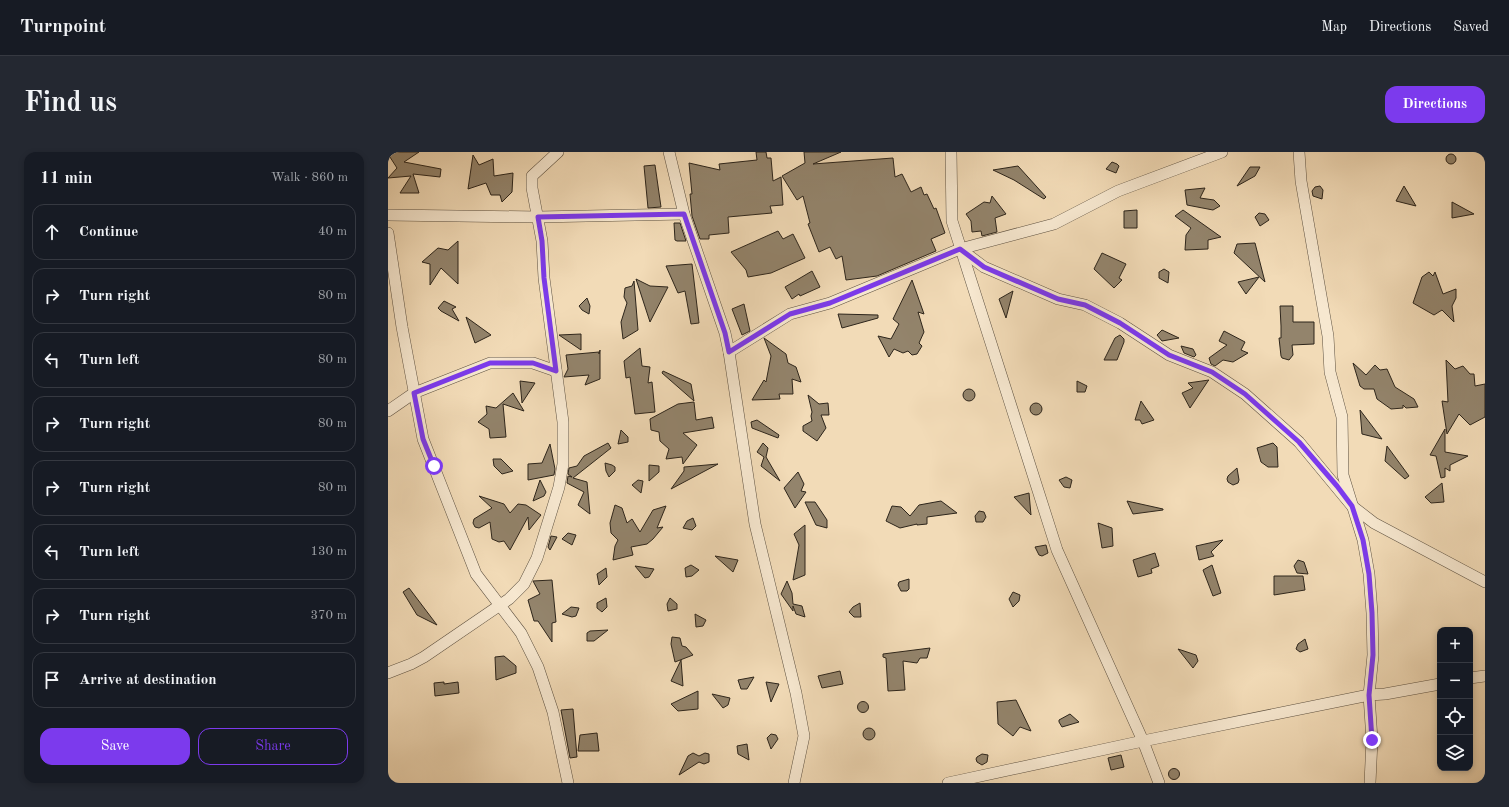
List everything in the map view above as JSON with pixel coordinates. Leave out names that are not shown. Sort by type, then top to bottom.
[{"type":"street","points":[[388,673],[424,657],[509,599],[524,584],[538,558],[559,487],[563,464],[564,442],[544,278],[542,241],[532,188],[532,176],[558,152]]},
{"type":"street","points":[[669,152],[684,214],[725,333],[729,352],[755,524],[796,693],[804,736],[794,783]]},
{"type":"street","points":[[951,152],[952,221],[1057,550],[1143,741],[1159,783]]},
{"type":"street","points":[[729,352],[790,314],[830,303],[960,249],[1054,224],[1118,191],[1222,152]]},
{"type":"street","points":[[1299,152],[1301,181],[1328,336],[1330,372],[1342,417],[1343,475],[1363,540],[1371,593],[1373,655],[1369,695],[1372,740],[1370,783]]},
{"type":"street","points":[[388,215],[538,217],[684,214]]},
{"type":"street","points":[[388,234],[402,327],[423,439],[476,574],[521,633],[538,667],[553,712],[568,783]]},
{"type":"street","points":[[960,249],[984,267],[1058,299],[1085,305],[1120,323],[1169,355],[1212,372],[1245,394],[1299,442],[1352,506],[1374,523],[1485,582]]},
{"type":"street","points":[[388,410],[414,393],[490,363],[533,363],[556,371]]},
{"type":"street","points":[[1473,678],[1485,676]]},
{"type":"street","points":[[948,783],[1143,741],[1369,695],[1385,694],[1437,685]]},
{"type":"building","points":[[397,152],[419,152],[404,162],[441,169],[440,177],[413,174],[419,193],[400,193],[411,176],[388,178],[397,168],[388,154]]},
{"type":"building","points":[[756,152],[766,152],[767,158],[771,158],[773,181],[781,177],[783,205],[770,206],[772,213],[728,217],[729,233],[709,235],[709,239],[700,239],[692,216],[690,194],[692,194],[689,163],[720,170],[719,164],[757,160]]},
{"type":"building","points":[[804,152],[841,152],[813,164],[893,158],[895,177],[902,174],[911,192],[921,187],[924,195],[927,194],[934,209],[936,208],[945,233],[931,239],[936,251],[877,276],[846,280],[842,256],[836,259],[830,247],[819,252],[808,224],[810,223],[803,196],[797,200],[782,176],[805,163]]},
{"type":"building","points":[[1449,154],[1453,154],[1455,155],[1455,163],[1449,164],[1446,161],[1446,157]]},
{"type":"building","points":[[473,155],[479,165],[493,159],[494,176],[513,173],[512,192],[502,202],[500,195],[491,195],[486,183],[468,189]]},
{"type":"building","points":[[1112,162],[1119,166],[1116,173],[1106,169]]},
{"type":"building","points":[[655,165],[661,207],[648,208],[644,166]]},
{"type":"building","points":[[1018,166],[1046,197],[1044,199],[1014,180],[993,170]]},
{"type":"building","points":[[1250,167],[1260,167],[1255,176],[1237,186]]},
{"type":"building","points":[[1320,186],[1323,190],[1322,199],[1313,196],[1312,191],[1315,187]]},
{"type":"building","points":[[1404,186],[1416,206],[1396,201]]},
{"type":"building","points":[[1205,188],[1200,198],[1214,200],[1220,206],[1213,210],[1187,205],[1185,190]]},
{"type":"building","points":[[992,196],[1006,214],[995,218],[997,232],[982,236],[981,231],[972,232],[971,221],[966,214],[984,202],[990,203]]},
{"type":"building","points":[[1452,202],[1474,214],[1452,218]]},
{"type":"building","points":[[1137,210],[1137,228],[1124,228],[1124,211]]},
{"type":"building","points":[[1183,210],[1221,237],[1208,240],[1208,249],[1185,250],[1186,235],[1191,228],[1175,216]]},
{"type":"building","points":[[1259,213],[1265,214],[1269,220],[1260,226],[1255,217]]},
{"type":"building","points":[[674,223],[680,223],[686,241],[675,240]]},
{"type":"building","points":[[778,231],[783,239],[793,234],[805,258],[771,273],[748,277],[746,270],[731,252]]},
{"type":"building","points":[[458,241],[458,284],[441,268],[430,285],[430,264],[422,262],[438,248],[448,250]]},
{"type":"building","points":[[1255,243],[1265,282],[1234,253],[1237,244]]},
{"type":"building","points":[[1102,253],[1126,264],[1119,278],[1122,280],[1114,288],[1094,269]]},
{"type":"building","points":[[692,264],[699,323],[691,324],[685,291],[678,293],[666,266]]},
{"type":"building","points":[[1164,269],[1169,272],[1168,283],[1159,278],[1159,272]]},
{"type":"building","points":[[812,271],[820,287],[800,296],[799,294],[792,299],[785,287]]},
{"type":"building","points":[[1429,272],[1433,276],[1435,272],[1443,294],[1456,289],[1456,298],[1452,306],[1454,322],[1442,310],[1434,315],[1413,303],[1422,277]]},
{"type":"building","points":[[1259,277],[1246,294],[1238,282]]},
{"type":"building","points":[[636,279],[650,286],[668,287],[650,322]]},
{"type":"building","points":[[912,280],[924,314],[918,312],[924,332],[919,343],[922,346],[917,354],[912,355],[908,351],[903,353],[894,349],[889,357],[878,336],[891,339],[899,324],[893,319]]},
{"type":"building","points":[[634,281],[638,330],[623,339],[621,322],[627,303],[624,297],[625,288],[632,286]]},
{"type":"building","points":[[1013,291],[1006,318],[999,299]]},
{"type":"building","points":[[587,298],[590,306],[589,314],[582,310],[579,306]]},
{"type":"building","points":[[444,301],[456,307],[452,309],[459,321],[438,308]]},
{"type":"building","points":[[744,304],[750,331],[742,335],[732,309]]},
{"type":"building","points":[[1280,306],[1293,306],[1293,322],[1314,322],[1314,344],[1292,345],[1293,355],[1289,360],[1282,358],[1281,356],[1279,338],[1281,338]]},
{"type":"building","points":[[838,314],[878,315],[878,318],[842,328]]},
{"type":"building","points":[[466,317],[491,335],[475,343]]},
{"type":"building","points":[[1162,330],[1179,338],[1162,341],[1157,335]]},
{"type":"building","points":[[1224,331],[1245,342],[1241,350],[1248,353],[1233,362],[1223,360],[1215,366],[1211,364],[1209,358],[1227,345],[1219,341]]},
{"type":"building","points":[[581,334],[581,350],[559,335]]},
{"type":"building","points":[[1120,335],[1124,339],[1124,342],[1117,360],[1104,360],[1115,338]]},
{"type":"building","points":[[764,338],[786,354],[788,363],[796,367],[801,382],[792,379],[793,394],[779,394],[780,399],[752,400],[764,380],[766,382],[771,356]]},
{"type":"building","points":[[1181,346],[1193,349],[1196,355],[1194,357],[1184,353]]},
{"type":"building","points":[[640,348],[642,366],[650,367],[648,383],[652,382],[655,412],[635,414],[630,377],[626,378],[624,361]]},
{"type":"building","points":[[600,350],[600,379],[585,385],[589,375],[564,377],[568,369],[566,355],[599,352],[599,354]]},
{"type":"building","points":[[1446,360],[1455,369],[1463,366],[1470,374],[1474,374],[1475,386],[1485,384],[1485,417],[1470,425],[1459,414],[1447,434],[1442,401],[1448,402]]},
{"type":"building","points":[[1353,363],[1366,375],[1375,365],[1380,370],[1387,369],[1395,387],[1414,399],[1418,407],[1406,408],[1403,405],[1403,408],[1391,409],[1377,399],[1374,389],[1364,389],[1360,386]]},
{"type":"building","points":[[663,371],[691,384],[694,401],[662,373]]},
{"type":"building","points":[[1209,380],[1190,408],[1182,393],[1193,388],[1188,383]]},
{"type":"building","points":[[520,381],[535,383],[522,403]]},
{"type":"building","points":[[1077,381],[1087,386],[1085,392],[1077,392]]},
{"type":"building","points":[[971,389],[974,390],[974,400],[967,401],[964,400],[963,393],[964,390]]},
{"type":"building","points":[[513,393],[524,411],[503,404],[506,437],[490,438],[489,429],[478,422],[487,414],[486,406],[496,408]]},
{"type":"building","points":[[808,395],[819,404],[828,403],[829,415],[821,415],[826,428],[817,441],[803,431],[803,426],[812,421],[812,412]]},
{"type":"building","points":[[1141,401],[1154,420],[1142,424],[1140,420],[1135,420]]},
{"type":"building","points":[[694,402],[696,420],[712,417],[714,428],[683,433],[697,445],[683,464],[682,457],[666,459],[669,449],[660,441],[659,432],[651,430],[650,419],[678,404]]},
{"type":"building","points":[[1034,403],[1038,403],[1042,409],[1038,415],[1034,415],[1030,411],[1030,407]]},
{"type":"building","points":[[1360,410],[1382,439],[1362,434]]},
{"type":"building","points":[[757,420],[779,435],[778,438],[752,428],[751,422]]},
{"type":"building","points":[[1445,429],[1445,452],[1468,456],[1450,465],[1450,471],[1445,468],[1445,477],[1441,478],[1436,456],[1430,455]]},
{"type":"building","points":[[621,430],[628,437],[628,442],[618,444]]},
{"type":"building","points":[[608,443],[611,448],[573,478],[587,482],[590,514],[578,505],[584,492],[567,483],[568,476],[572,477],[568,474],[569,468],[577,466],[584,456]]},
{"type":"building","points":[[763,443],[768,448],[766,457],[780,481],[761,466],[764,457],[757,452]]},
{"type":"building","points":[[1273,443],[1277,447],[1278,467],[1268,467],[1261,462],[1257,448]]},
{"type":"building","points":[[550,444],[555,469],[554,475],[528,480],[528,464],[542,463]]},
{"type":"building","points":[[1387,446],[1409,476],[1405,479],[1385,461]]},
{"type":"building","points":[[493,459],[501,459],[513,471],[502,474],[494,466]]},
{"type":"building","points":[[605,463],[615,467],[615,471],[609,477],[606,471]]},
{"type":"building","points":[[718,464],[671,489],[684,471],[684,467]]},
{"type":"building","points":[[649,465],[659,466],[659,472],[649,481]]},
{"type":"building","points":[[1237,468],[1239,480],[1238,483],[1233,485],[1228,482],[1227,479],[1228,476]]},
{"type":"building","points":[[798,472],[804,484],[801,491],[806,492],[795,508],[784,488]]},
{"type":"building","points":[[1066,477],[1072,480],[1070,488],[1064,487],[1059,480]]},
{"type":"building","points":[[540,480],[546,492],[544,496],[533,501]]},
{"type":"building","points":[[638,480],[643,481],[641,493],[632,485]]},
{"type":"building","points":[[1442,483],[1444,502],[1431,503],[1425,497]]},
{"type":"building","points":[[1029,493],[1031,515],[1014,497]]},
{"type":"building","points":[[479,496],[504,504],[510,513],[518,504],[526,505],[541,515],[529,530],[528,517],[510,550],[504,541],[499,542],[492,539],[490,522],[479,528],[475,527],[473,523],[474,519],[492,508]]},
{"type":"building","points":[[941,501],[957,513],[927,517],[927,524],[917,524],[900,528],[886,521],[892,506],[901,507],[910,516],[919,505]]},
{"type":"building","points":[[1127,501],[1163,509],[1163,510],[1133,514]]},
{"type":"building","points":[[805,502],[815,502],[827,520],[827,528],[816,525]]},
{"type":"building","points":[[615,505],[622,508],[627,523],[632,519],[640,532],[653,510],[666,506],[657,528],[663,527],[653,539],[647,544],[631,547],[633,555],[613,560],[615,546],[618,540],[611,533],[610,523]]},
{"type":"building","points":[[979,511],[984,512],[986,517],[983,522],[976,522],[975,516]]},
{"type":"building","points":[[693,518],[696,526],[692,530],[683,528],[687,521]]},
{"type":"building","points":[[1098,523],[1112,528],[1113,546],[1102,548]]},
{"type":"building","points":[[805,525],[805,575],[793,580],[799,545],[794,534]]},
{"type":"building","points":[[568,533],[576,535],[572,545],[562,539]]},
{"type":"building","points":[[551,536],[557,537],[550,550],[548,547]]},
{"type":"building","points":[[1223,540],[1211,552],[1214,556],[1199,560],[1196,546]]},
{"type":"building","points":[[1046,545],[1048,553],[1042,556],[1039,555],[1035,547]]},
{"type":"building","points":[[1155,553],[1159,566],[1151,569],[1152,573],[1138,577],[1133,560]]},
{"type":"building","points":[[715,556],[738,560],[733,572]]},
{"type":"building","points":[[1298,560],[1304,562],[1308,574],[1297,573],[1294,566]]},
{"type":"building","points":[[691,565],[699,570],[692,576],[686,577],[685,568]]},
{"type":"building","points":[[1212,565],[1221,593],[1213,596],[1203,570]]},
{"type":"building","points":[[635,566],[654,569],[649,577],[645,578]]},
{"type":"building","points":[[606,568],[607,577],[599,585],[597,574]]},
{"type":"building","points":[[1274,576],[1303,576],[1305,590],[1274,595]]},
{"type":"building","points":[[909,579],[909,589],[907,591],[901,591],[898,585],[899,582]]},
{"type":"building","points":[[552,580],[556,622],[552,623],[552,642],[538,621],[534,621],[528,600],[540,594],[533,581]]},
{"type":"building","points":[[787,581],[792,593],[793,604],[802,606],[805,617],[796,614],[793,606],[793,611],[781,594]]},
{"type":"building","points":[[409,588],[437,625],[417,615],[403,592]]},
{"type":"building","points":[[1013,592],[1020,595],[1019,601],[1013,607],[1009,599]]},
{"type":"building","points":[[606,598],[607,607],[602,612],[597,608],[597,603]]},
{"type":"building","points":[[670,598],[677,604],[677,609],[668,611],[667,604]]},
{"type":"building","points":[[860,603],[861,617],[854,617],[849,612],[853,607]]},
{"type":"building","points":[[571,607],[579,608],[576,616],[572,617],[562,614]]},
{"type":"building","points":[[695,614],[706,620],[703,626],[696,627]]},
{"type":"building","points":[[608,630],[594,641],[587,641],[587,633],[590,631]]},
{"type":"building","points":[[672,637],[680,638],[682,646],[686,647],[693,655],[675,662],[671,644]]},
{"type":"building","points":[[1305,639],[1308,649],[1300,652],[1296,649],[1298,644]]},
{"type":"building","points":[[930,648],[927,658],[920,658],[917,663],[903,661],[905,690],[888,691],[886,658],[883,657],[883,654]]},
{"type":"building","points":[[1178,649],[1196,655],[1198,661],[1193,668]]},
{"type":"building","points":[[504,656],[516,666],[516,673],[496,680],[495,657]]},
{"type":"building","points":[[681,660],[683,686],[671,681]]},
{"type":"building","points":[[840,671],[843,684],[822,688],[818,676]]},
{"type":"building","points":[[754,677],[747,689],[741,689],[738,680]]},
{"type":"building","points":[[444,682],[444,684],[458,682],[459,693],[435,696],[434,683]]},
{"type":"building","points":[[766,682],[779,684],[771,702]]},
{"type":"building","points":[[698,691],[698,709],[678,711],[671,704]]},
{"type":"building","points":[[712,694],[730,698],[728,705],[723,708]]},
{"type":"building","points":[[1016,700],[1031,731],[1020,727],[1013,736],[998,724],[997,702]]},
{"type":"building","points":[[861,702],[865,702],[867,703],[867,711],[861,712],[858,709],[858,705]]},
{"type":"building","points":[[573,709],[577,757],[570,758],[561,710]]},
{"type":"building","points":[[1070,714],[1079,722],[1062,727],[1059,720]]},
{"type":"building","points":[[871,728],[874,729],[874,739],[867,740],[864,739],[863,732],[864,729]]},
{"type":"building","points":[[597,733],[599,751],[578,751],[580,735]]},
{"type":"building","points":[[771,734],[776,735],[778,739],[771,749],[767,738]]},
{"type":"building","points":[[747,744],[749,760],[738,754],[737,746]]},
{"type":"building","points":[[693,753],[699,756],[705,753],[709,754],[709,762],[704,764],[699,762],[679,775],[688,756]]},
{"type":"building","points":[[982,754],[988,755],[987,762],[982,765],[977,762],[976,759]]},
{"type":"building","points":[[1121,755],[1124,767],[1111,770],[1108,758]]},
{"type":"building","points":[[1174,768],[1178,770],[1180,774],[1178,778],[1174,780],[1170,778],[1168,774],[1170,770]]},
{"type":"route","points":[[434,466],[423,439],[414,393],[490,363],[533,363],[556,371],[538,217],[684,214],[725,333],[729,352],[790,314],[830,303],[960,249],[984,267],[1058,299],[1085,305],[1120,323],[1169,355],[1212,372],[1245,394],[1299,442],[1337,486],[1352,506],[1363,540],[1369,574],[1373,655],[1369,695],[1372,740]]}]
